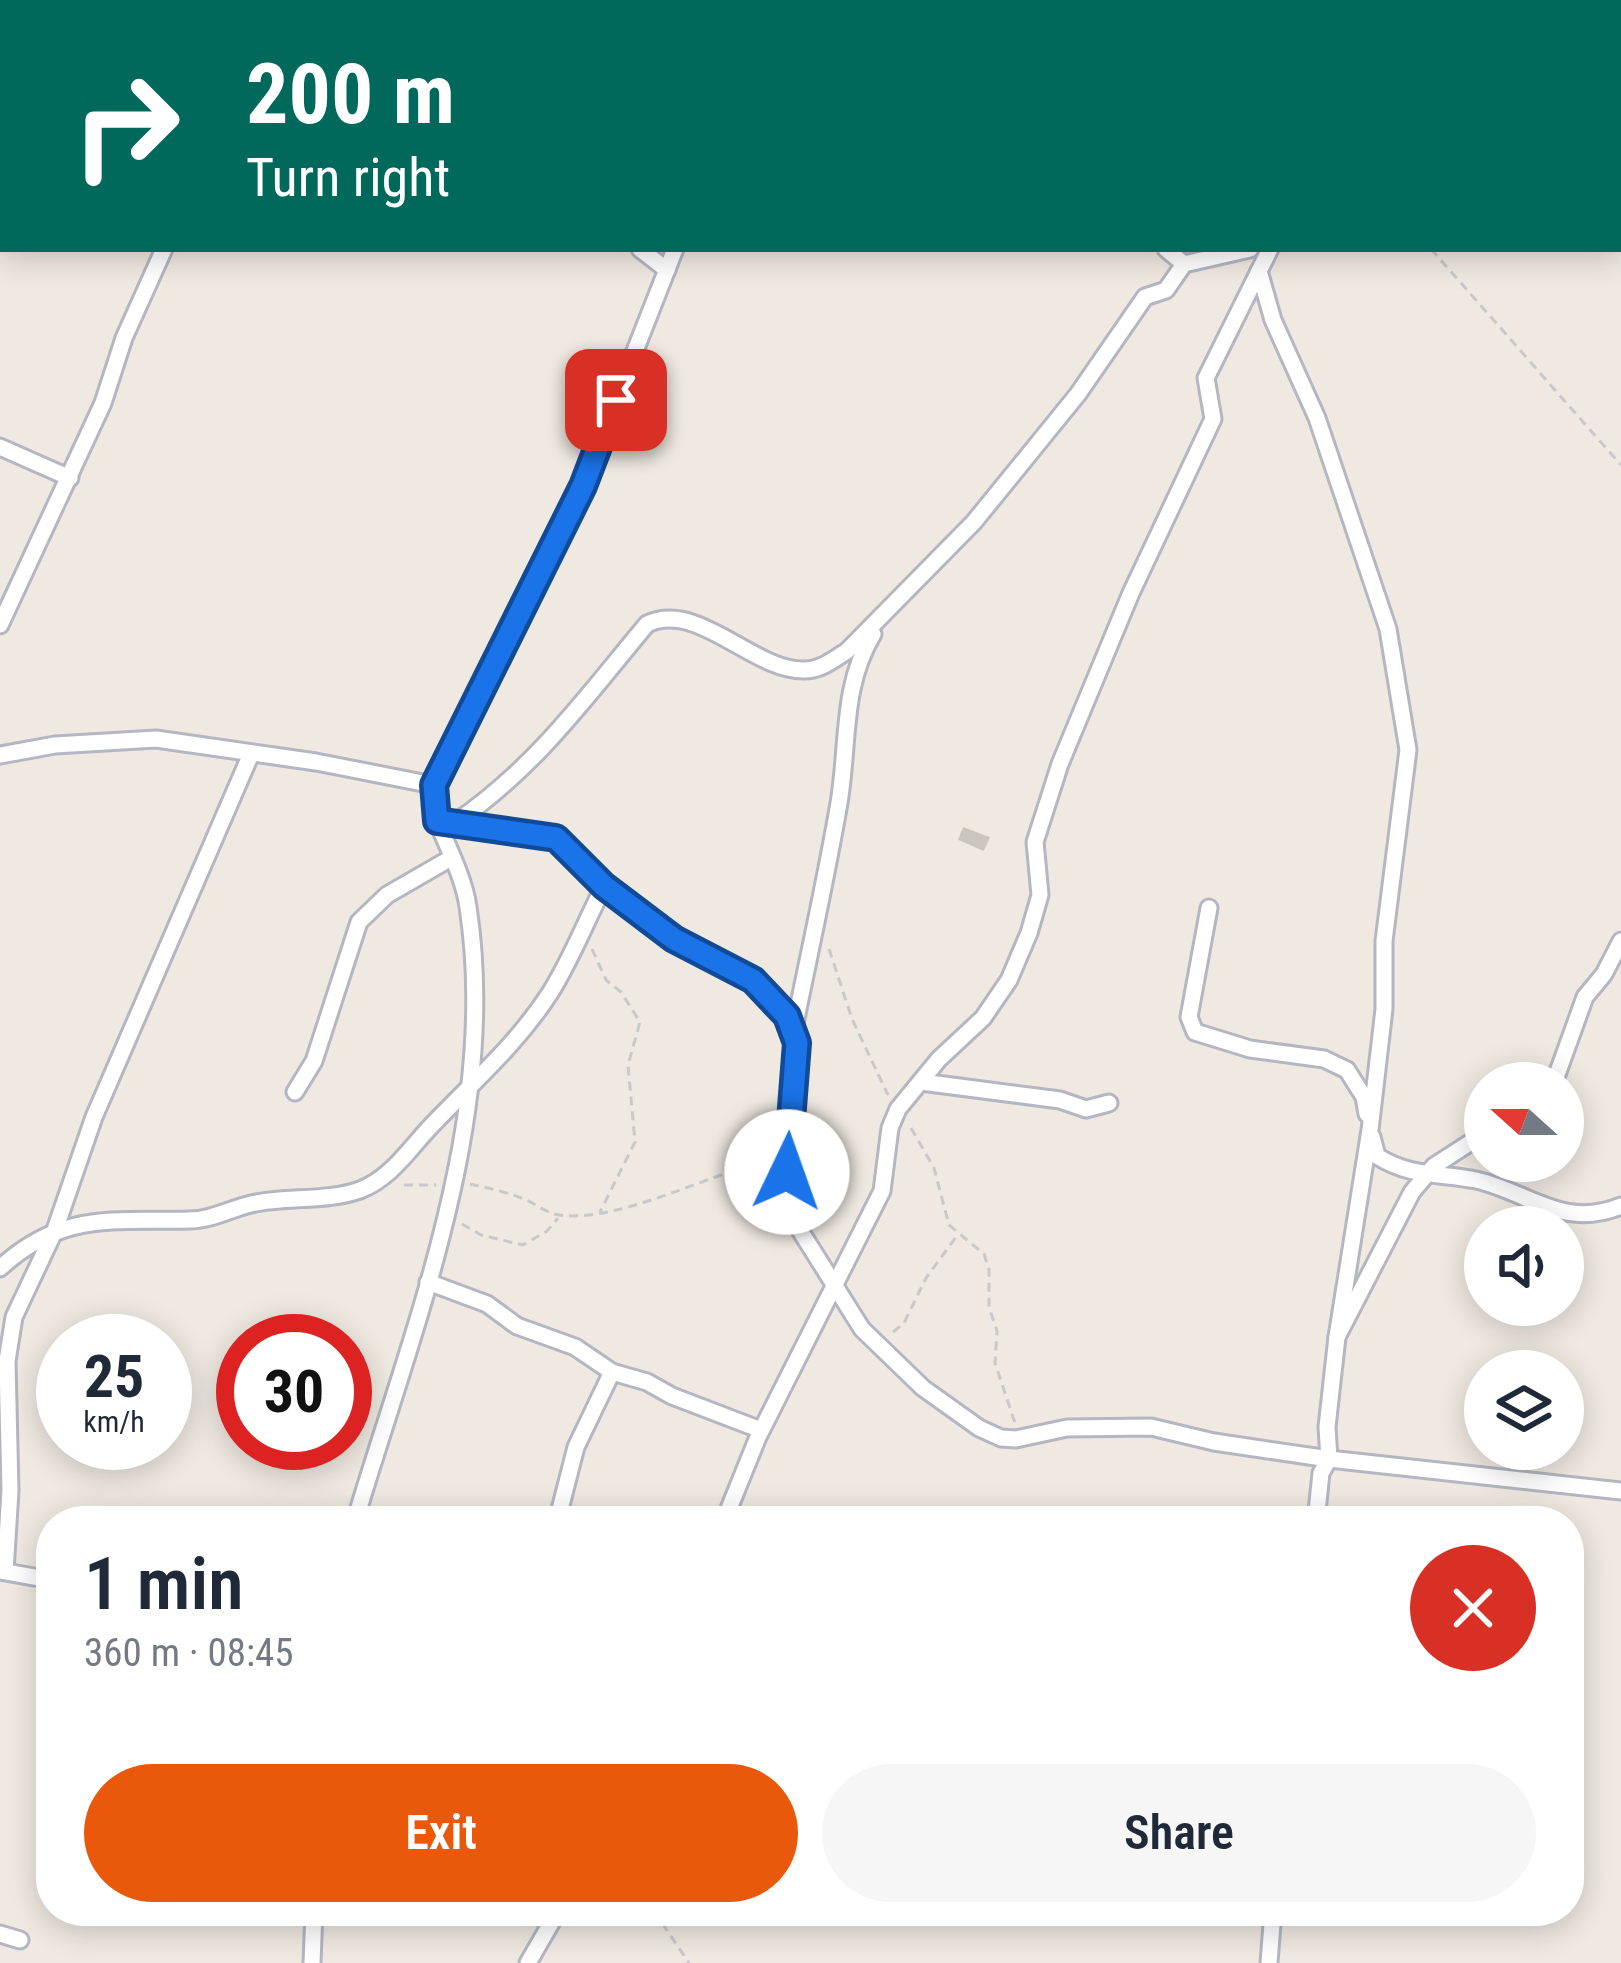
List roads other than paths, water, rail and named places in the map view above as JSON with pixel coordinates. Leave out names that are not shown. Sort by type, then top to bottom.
[{"type":"street","points":[[0,625],[103,403],[124,338],[163,252]]},
{"type":"street","points":[[644,252],[667,270]]},
{"type":"street","points":[[360,1506],[448,1209],[478,1012],[467,902],[437,821],[434,785],[583,486],[674,252]]},
{"type":"street","points":[[1169,252],[1184,265]]},
{"type":"street","points":[[456,822],[501,791],[532,760],[647,624],[658,619],[680,618],[781,665],[803,670],[823,666],[847,652],[974,522],[1078,394],[1145,297],[1166,290],[1184,265],[1238,252]]},
{"type":"street","points":[[730,1506],[761,1430],[882,1191],[890,1128],[898,1109],[983,1018],[1009,980],[1040,895],[1035,842],[1060,764],[1131,593],[1213,419],[1205,378],[1268,252]]},
{"type":"street","points":[[1258,271],[1273,320],[1317,418],[1388,629],[1408,750],[1384,941],[1384,1009],[1370,1130],[1337,1337],[1327,1427],[1329,1459],[1318,1506]]},
{"type":"street","points":[[0,447],[70,478]]},
{"type":"street","points":[[794,1029],[840,796],[853,677],[883,616]]},
{"type":"street","points":[[0,755],[55,745],[157,739],[434,785]]},
{"type":"street","points":[[36,1577],[3,1571],[10,1491],[7,1361],[14,1317],[55,1230],[94,1117],[250,754]]},
{"type":"street","points":[[437,821],[556,838],[604,886],[674,939],[753,980],[787,1016],[797,1043],[787,1139],[786,1200],[791,1216],[834,1287],[877,1344],[922,1388],[979,1428],[1016,1439],[1067,1428],[1150,1427],[1329,1459],[1621,1491]]},
{"type":"street","points":[[295,1092],[314,1061],[359,922],[387,896],[452,858]]},
{"type":"street","points":[[0,1268],[22,1247],[55,1230],[134,1219],[210,1218],[249,1204],[341,1196],[372,1184],[394,1168],[488,1073],[551,992],[604,886]]},
{"type":"street","points":[[1209,908],[1189,1017],[1195,1032],[1250,1049],[1324,1059],[1347,1070],[1364,1097],[1376,1156],[1391,1166],[1426,1176],[1483,1181],[1533,1204],[1579,1215],[1621,1206]]},
{"type":"street","points":[[1562,1062],[1585,997],[1621,941]]},
{"type":"street","points":[[921,1082],[1060,1100],[1086,1109],[1108,1103]]},
{"type":"street","points":[[1337,1337],[1412,1192],[1464,1148]]},
{"type":"street","points":[[428,1282],[487,1304],[518,1326],[575,1347],[612,1372],[761,1430]]},
{"type":"street","points":[[561,1506],[576,1447],[612,1372]]},
{"type":"street","points":[[312,1963],[313,1926]]},
{"type":"street","points":[[528,1963],[549,1926]]},
{"type":"street","points":[[1267,1958],[1271,1926]]},
{"type":"street","points":[[0,1934],[20,1940]]}]
